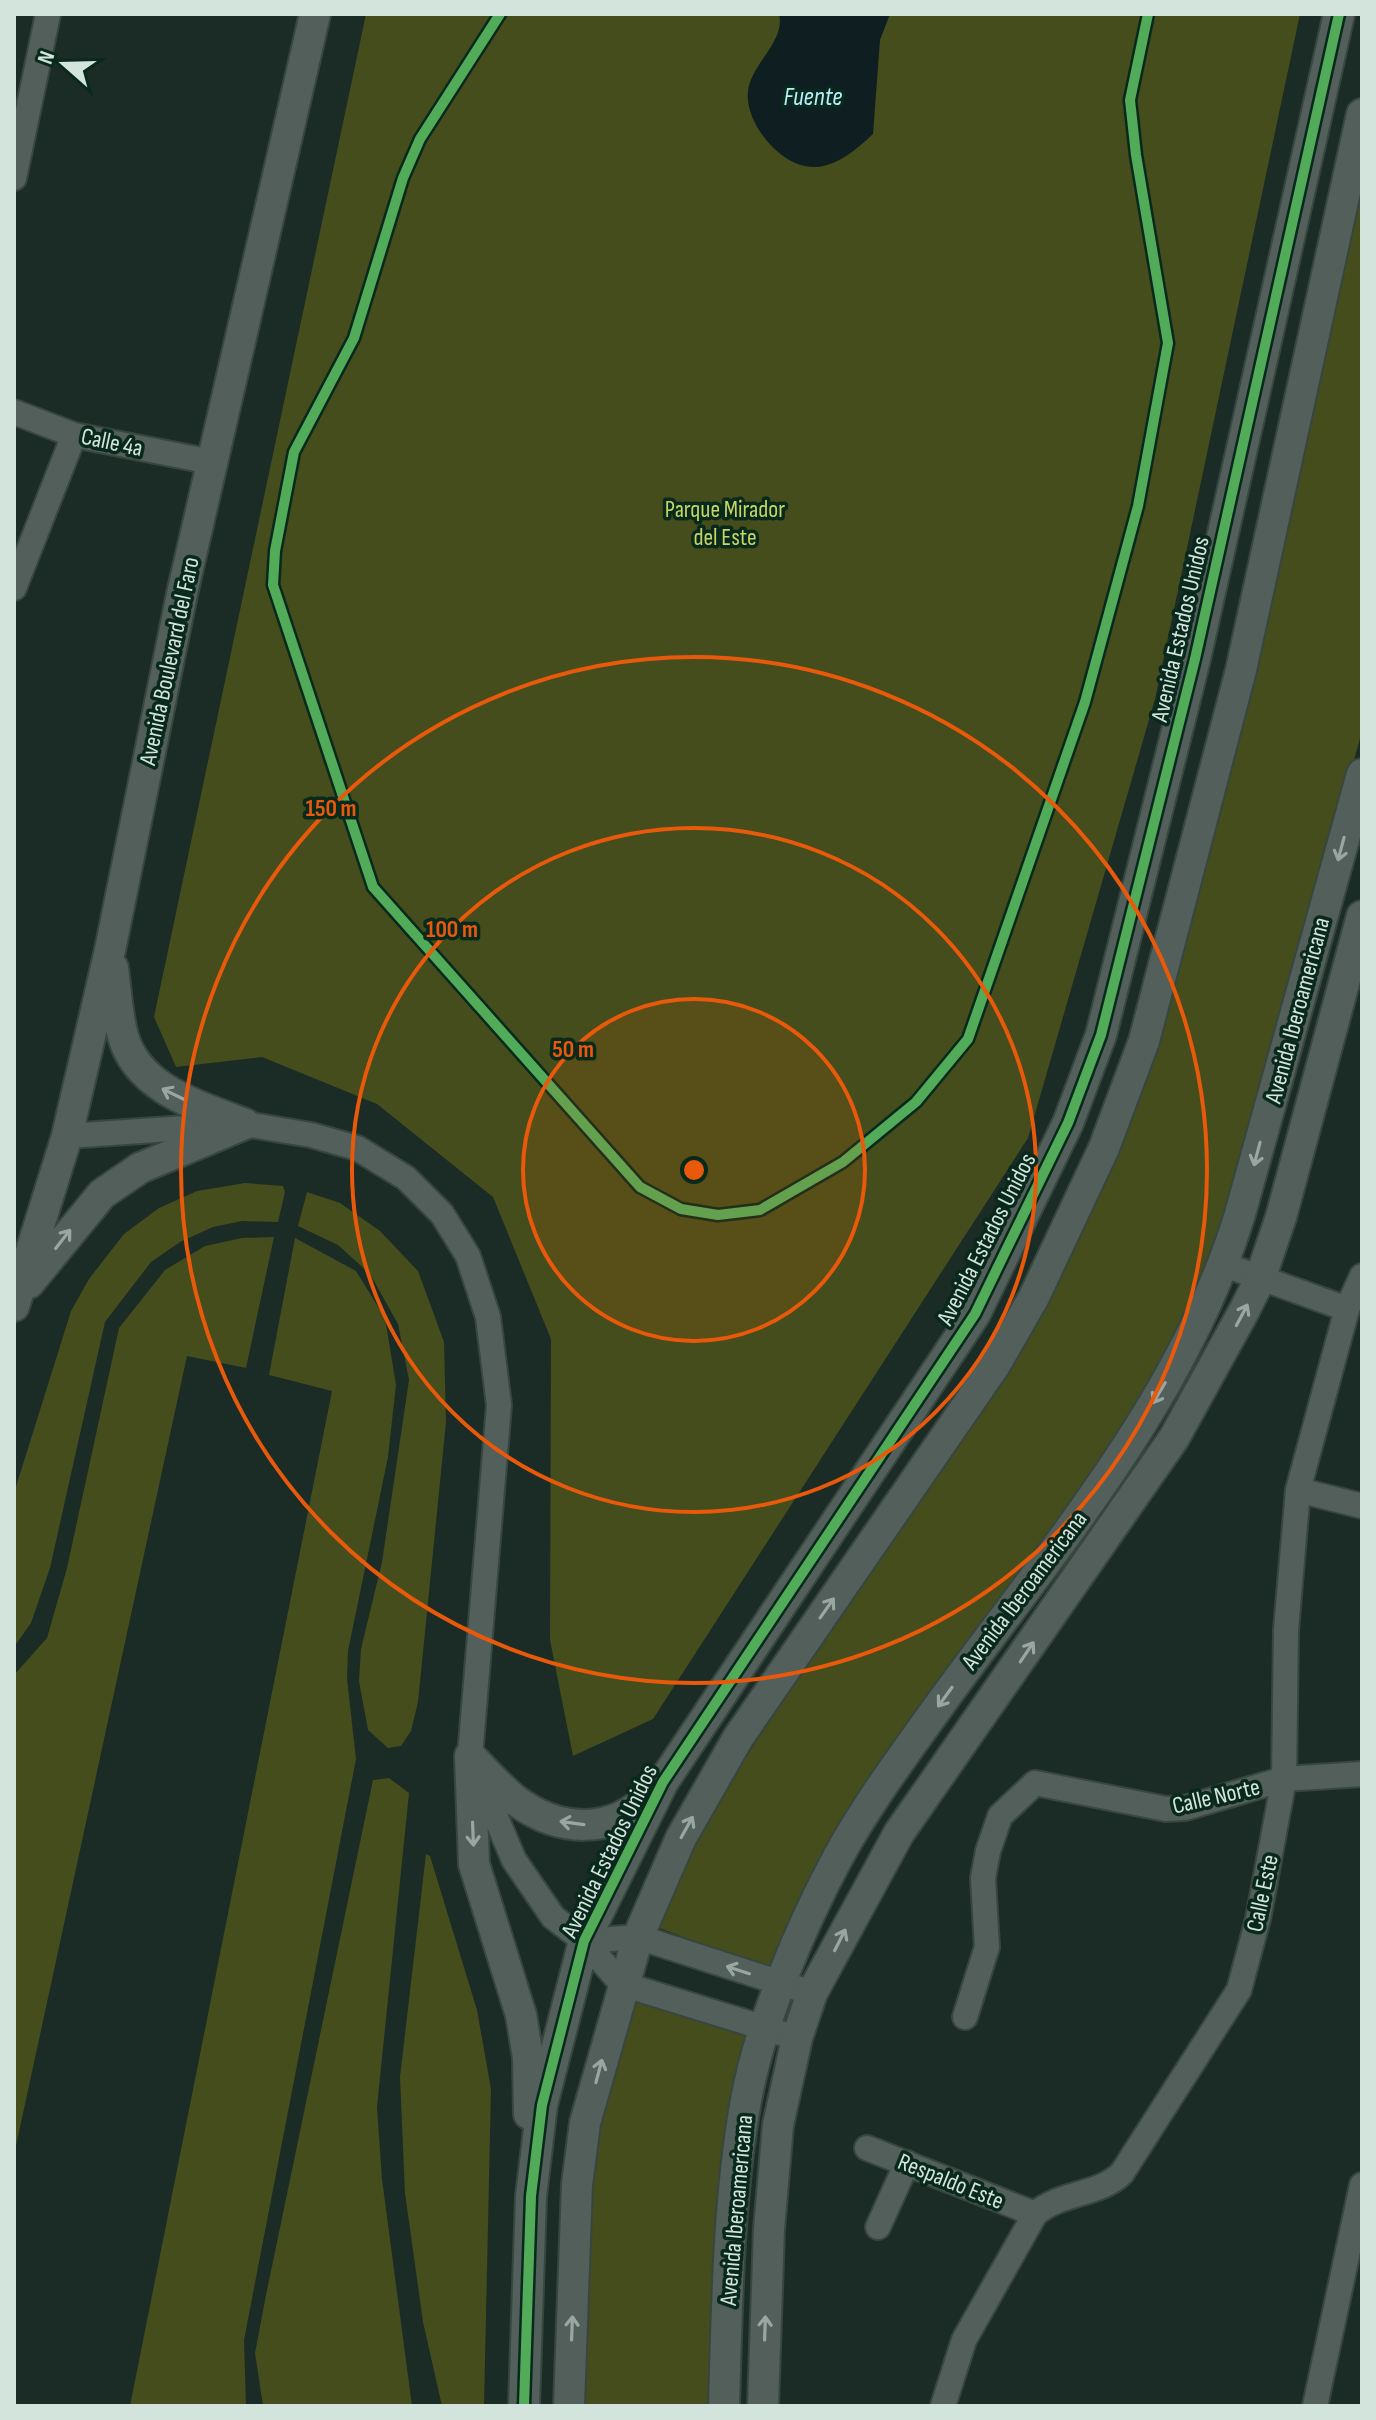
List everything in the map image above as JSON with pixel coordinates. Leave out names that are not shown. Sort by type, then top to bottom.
[{"type":"street","points":[[14,178],[48,14]]},
{"type":"street","name":"Avenida Boulevard del Faro","points":[[15,1303],[67,1136],[110,950],[212,462],[315,14]]},
{"type":"street","name":"Avenida Estados Unidos","points":[[524,2406],[531,2196],[542,2105],[584,1941],[663,1782],[975,1314],[1068,1123],[1101,1035],[1195,659],[1339,14]]},
{"type":"street","points":[[569,2406],[577,2185],[585,2123],[622,1984],[638,1937],[681,1838],[738,1738],[995,1365],[1034,1297],[1104,1148],[1144,1041],[1241,670],[1362,114]]},
{"type":"street","name":"Calle 4a","points":[[14,412],[74,435],[212,462]]},
{"type":"street","points":[[14,588],[74,435]]},
{"type":"street","points":[[1195,659],[1241,670]]},
{"type":"street","name":"Avenida Iberoamericana","points":[[724,2406],[731,2215],[746,2097],[783,1984],[819,1895],[861,1818],[1091,1500],[1184,1352],[1225,1265],[1362,774]]},
{"type":"street","name":"Avenida Iberoamericana","points":[[763,2406],[769,2229],[776,2155],[797,2038],[812,1993],[899,1833],[1174,1438],[1260,1279],[1281,1217],[1362,916]]},
{"type":"street","points":[[110,950],[123,1038],[137,1066],[162,1088],[245,1124]]},
{"type":"street","points":[[15,1303],[102,1194],[140,1168],[245,1124]]},
{"type":"street","points":[[67,1136],[245,1124],[311,1135],[357,1148],[406,1178],[442,1214],[468,1256],[488,1317],[499,1405],[470,1756],[474,1864],[521,2015],[528,2057],[531,2196]]},
{"type":"street","points":[[1225,1265],[1347,1309]]},
{"type":"street","name":"Calle Este","points":[[1035,2214],[1051,2200],[1112,2182],[1122,2173],[1236,1999],[1258,1919],[1284,1779],[1286,1630],[1298,1490],[1347,1309],[1362,1276]]},
{"type":"street","points":[[1298,1490],[1362,1506]]},
{"type":"street","points":[[470,1756],[515,1800],[553,1820],[597,1826],[622,1818],[663,1782]]},
{"type":"street","points":[[470,1756],[514,1860],[553,1917],[584,1941],[622,1984],[797,2038]]},
{"type":"street","name":"Calle Norte","points":[[965,2017],[987,1947],[983,1878],[988,1851],[998,1819],[1035,1783],[1166,1809],[1185,1808],[1284,1779],[1362,1774]]},
{"type":"street","points":[[584,1941],[638,1937],[812,1993]]},
{"type":"street","name":"Respaldo Este","points":[[867,2148],[1035,2214]]},
{"type":"street","points":[[878,2227],[907,2163]]},
{"type":"street","points":[[1315,2406],[1362,2185]]},
{"type":"street","points":[[943,2406],[964,2340],[1035,2214]]},
{"type":"green space","name":"Parque Mirador del Este","points":[[366,14],[1300,14],[1155,699],[1028,1138],[653,1719],[573,1756],[550,1640],[551,1339],[493,1197],[377,1104],[262,1057],[176,1067],[154,1017]]},
{"type":"green space","points":[[1362,163],[1362,731],[1232,1202],[1183,1329],[1087,1484],[896,1744],[797,1904],[776,1971],[659,1928],[695,1834],[931,1478],[1115,1147]]},
{"type":"green space","points":[[245,1183],[283,1186],[285,1192],[278,1222],[242,1221],[213,1227],[180,1242],[151,1262],[105,1322],[50,1568],[31,1623],[14,1647],[14,1493],[71,1311],[89,1279],[124,1234],[159,1208],[197,1191]]},
{"type":"green space","points":[[307,1192],[340,1203],[380,1231],[418,1271],[444,1342],[446,1422],[418,1702],[411,1731],[401,1746],[388,1748],[368,1730],[359,1681],[361,1649],[382,1562],[409,1380],[398,1324],[370,1274],[338,1245],[298,1226]]},
{"type":"green space","points":[[274,1237],[246,1368],[187,1356],[14,2155],[14,1675],[47,1638],[67,1568],[119,1328],[165,1270],[205,1246],[242,1238]]},
{"type":"green space","points":[[295,1238],[356,1271],[385,1318],[396,1385],[388,1457],[348,1651],[347,1679],[356,1759],[244,2340],[246,2406],[130,2406],[332,1391],[269,1375]]},
{"type":"green space","points":[[389,1778],[409,1793],[377,2107],[382,2179],[412,2406],[263,2406],[255,2353],[266,2295],[373,1780]]},
{"type":"green space","points":[[426,1854],[430,1856],[477,2010],[491,2089],[484,2406],[442,2406],[423,2322],[405,2193],[400,2077]]},
{"type":"green space","points":[[631,1998],[751,2036],[727,2113],[713,2406],[579,2406],[589,2148]]},
{"type":"water","name":"Fuente","points":[[779,14],[890,14],[880,40],[873,134],[854,151],[832,164],[802,166],[790,160],[768,142],[752,117],[748,104],[750,81],[778,34]]},
{"type":"cycle path","points":[[500,14],[420,139],[403,178],[354,338],[294,452],[275,551],[273,585],[373,887],[640,1187],[681,1209],[718,1215],[760,1210],[843,1162],[916,1102],[968,1039],[1085,702],[1138,506],[1168,343],[1136,155],[1130,100],[1148,14]]},
{"type":"cycle path","points":[[524,2406],[531,2196],[542,2105],[584,1941],[663,1782],[975,1314],[1068,1123],[1101,1035],[1195,659],[1339,14]]}]
